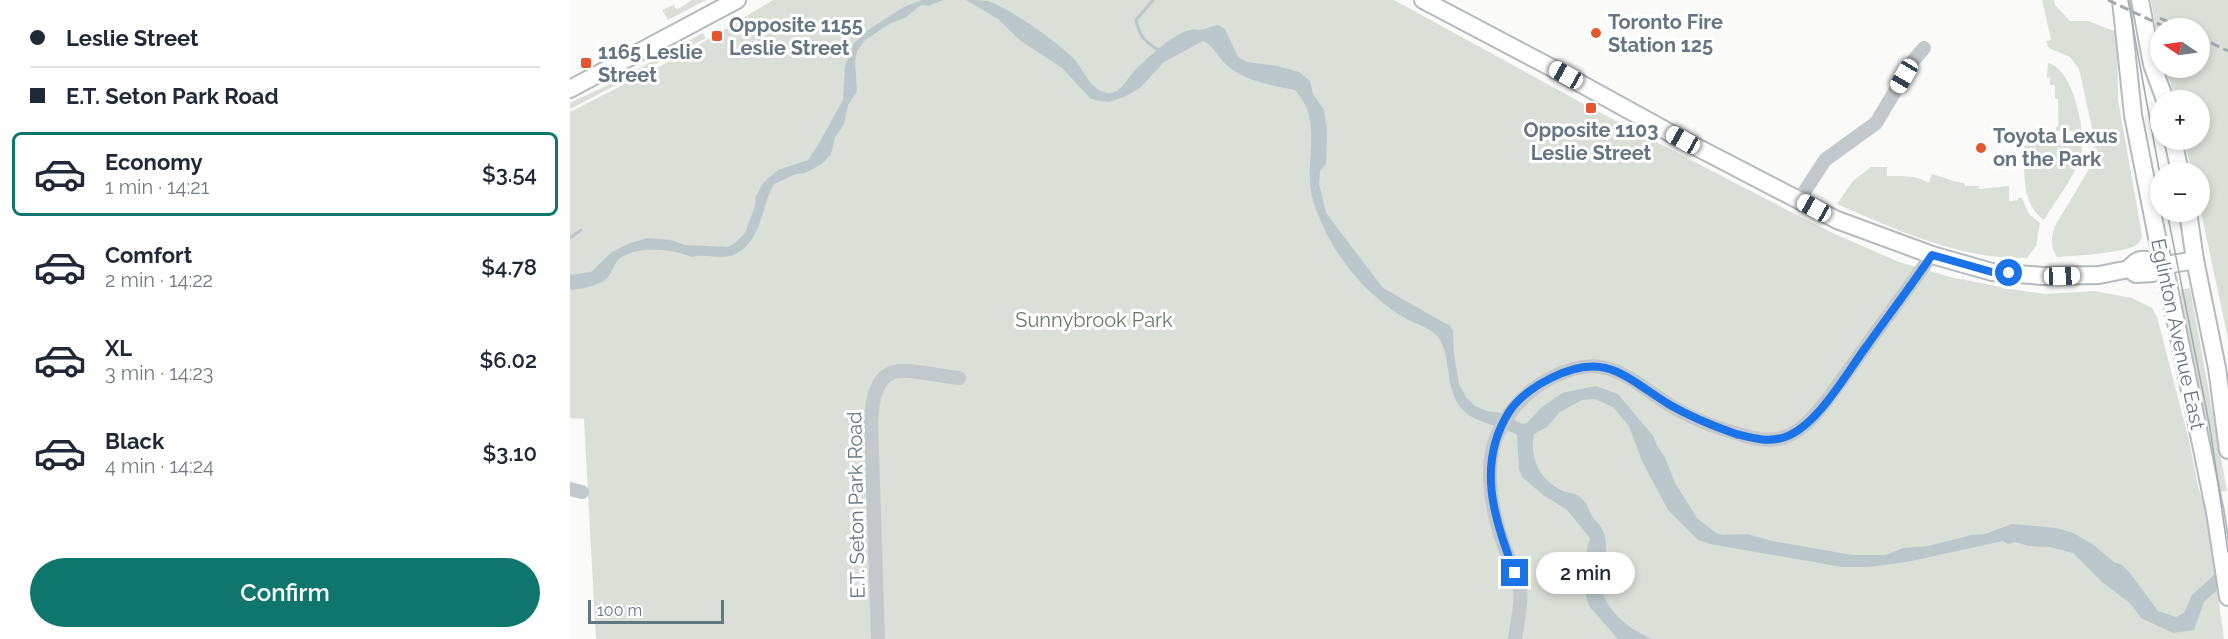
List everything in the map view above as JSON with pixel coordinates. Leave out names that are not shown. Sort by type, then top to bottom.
[{"type":"main road","points":[[570,88],[737,0]]},
{"type":"main road","points":[[1423,0],[1836,220],[1932,255],[1992,272],[2043,276],[2100,275],[2129,269],[2136,274],[2153,273],[2164,264],[2195,260]]},
{"type":"main road","name":"Eglinton Avenue East","points":[[2121,0],[2133,115],[2215,512],[2228,597]]},
{"type":"main road","points":[[2140,0],[2152,64],[2161,90]]},
{"type":"main road","name":"Eglinton Avenue East","points":[[2189,222],[2217,368],[2228,450]]},
{"type":"street","points":[[1799,200],[1825,160],[1876,123],[1913,61],[1924,48]]},
{"type":"street","points":[[1515,639],[1520,586],[1503,544],[1494,507],[1491,455],[1500,429],[1517,403],[1551,378],[1578,368],[1599,367],[1623,373],[1678,410],[1718,428],[1762,440],[1787,436],[1809,421],[1825,403],[1932,255]]},
{"type":"street","name":"E.T. Seton Park Road","points":[[878,639],[871,422],[876,387],[883,378],[905,370],[959,378]]},
{"type":"green space","points":[[692,0],[706,0],[668,20],[662,10],[674,5],[678,9]]},
{"type":"green space","name":"Sunnybrook Park","points":[[773,0],[1394,0],[1593,109],[1791,212],[1899,262],[1950,277],[2011,289],[2045,294],[2094,291],[2132,298],[2152,308],[2157,317],[2207,515],[2224,639],[596,639],[584,419],[570,418],[570,112],[682,55]]},
{"type":"green space","points":[[2042,0],[2054,0],[2055,5],[2070,21],[2088,21],[2117,32],[2118,100],[2142,235],[2139,243],[2132,247],[2057,257],[2053,249],[2052,238],[2055,226],[2091,166],[2095,141],[2079,69],[2070,57],[2049,48],[2046,41],[2051,40]]},
{"type":"green space","points":[[2151,0],[2228,0],[2228,339],[2203,222],[2210,222],[2210,162],[2190,162],[2186,150],[2210,150],[2210,90],[2172,90],[2168,78],[2210,78],[2210,18],[2154,18]]},
{"type":"green space","points":[[703,33],[706,38],[570,109],[570,103],[614,82]]},
{"type":"green space","points":[[2048,63],[2057,68],[2065,77],[2072,90],[2080,121],[2082,149],[2073,175],[2044,220],[2036,213],[2027,196],[2024,146],[2027,146],[2026,142],[2074,139],[2073,131],[2056,131],[2058,99],[2055,98],[2055,85],[2050,85],[2050,78],[2047,78]]},
{"type":"green space","points":[[1871,167],[1887,167],[1887,176],[1914,177],[1929,183],[1932,174],[1964,183],[1965,186],[1979,186],[1979,189],[2009,186],[2009,201],[2022,198],[2029,214],[2040,223],[2036,246],[2027,258],[2002,257],[1954,249],[1906,233],[1837,204],[1853,181]]},
{"type":"green space","points":[[2190,288],[2227,491],[2218,492],[2180,290]]},
{"type":"shaded area","points":[[922,0],[943,0],[928,6],[921,5],[905,18],[891,23],[865,40],[857,51],[855,61],[857,91],[848,105],[844,124],[835,137],[831,154],[822,164],[805,173],[796,174],[774,184],[760,223],[750,242],[743,249],[733,255],[723,257],[692,257],[665,250],[635,252],[619,259],[608,277],[599,284],[570,290],[570,275],[591,272],[612,252],[630,243],[648,238],[670,240],[685,245],[728,247],[735,243],[745,233],[755,206],[756,196],[763,183],[778,170],[808,160],[818,145],[843,100],[845,66],[854,43],[871,28],[904,7]]},
{"type":"shaded area","points":[[966,0],[988,1],[1034,27],[1068,53],[1094,86],[1104,92],[1110,93],[1118,90],[1148,58],[1177,36],[1191,30],[1218,25],[1225,29],[1238,57],[1247,62],[1299,72],[1310,81],[1313,94],[1324,110],[1327,131],[1326,164],[1320,171],[1319,184],[1326,213],[1383,288],[1450,326],[1453,331],[1459,384],[1466,397],[1475,406],[1501,413],[1522,424],[1527,423],[1542,407],[1562,393],[1595,386],[1618,394],[1654,437],[1675,483],[1697,518],[1716,533],[1722,535],[1747,534],[1772,541],[1852,555],[1886,555],[1903,548],[1928,546],[1985,534],[2012,524],[2056,528],[2073,533],[2091,543],[2114,562],[2122,565],[2158,611],[2176,617],[2184,613],[2192,595],[2224,566],[2228,580],[2204,602],[2194,630],[2173,633],[2141,618],[2130,603],[2102,582],[2073,553],[2050,547],[2029,546],[2015,542],[2008,544],[2003,541],[1907,562],[1868,567],[1842,567],[1710,544],[1698,540],[1668,510],[1642,461],[1629,426],[1613,407],[1595,399],[1582,400],[1560,412],[1547,427],[1534,434],[1533,452],[1542,475],[1555,487],[1580,497],[1604,533],[1606,545],[1602,587],[1609,607],[1634,630],[1653,639],[1618,639],[1589,606],[1585,592],[1587,579],[1585,558],[1590,538],[1567,510],[1523,478],[1519,470],[1517,435],[1475,419],[1463,410],[1453,393],[1445,353],[1438,337],[1426,328],[1403,317],[1373,295],[1338,254],[1314,204],[1310,180],[1310,121],[1306,106],[1295,90],[1260,82],[1236,72],[1211,46],[1203,41],[1164,62],[1140,88],[1126,96],[1109,102],[1091,99],[1062,68],[1021,41],[998,19]]},
{"type":"waterway","points":[[1153,0],[1136,20],[1144,39],[1161,51]]},
{"type":"waterway","points":[[570,238],[581,230]]},
{"type":"tram line","points":[[2128,0],[2158,162]]},
{"type":"tram line","points":[[2169,222],[2210,428],[2228,552]]},
{"type":"railway","points":[[2108,0],[2150,20]]},
{"type":"railway","points":[[2210,42],[2228,51]]},
{"type":"place","name":"Toronto Fire Station 125","points":[[1596,33]]},
{"type":"place","name":"Opposite 1155 Leslie Street","points":[[717,36]]},
{"type":"place","name":"1165 Leslie Street","points":[[586,63]]},
{"type":"place","name":"Opposite 1103 Leslie Street","points":[[1591,108]]},
{"type":"place","name":"Toyota Lexus on the Park","points":[[1981,148]]},
{"type":"route","points":[[1515,573],[1503,544],[1494,507],[1491,455],[1497,434],[1511,410],[1541,383],[1578,368],[1610,368],[1623,373],[1668,404],[1696,419],[1751,438],[1777,439],[1801,428],[1825,403],[1932,255],[1992,272],[2009,273]]}]
